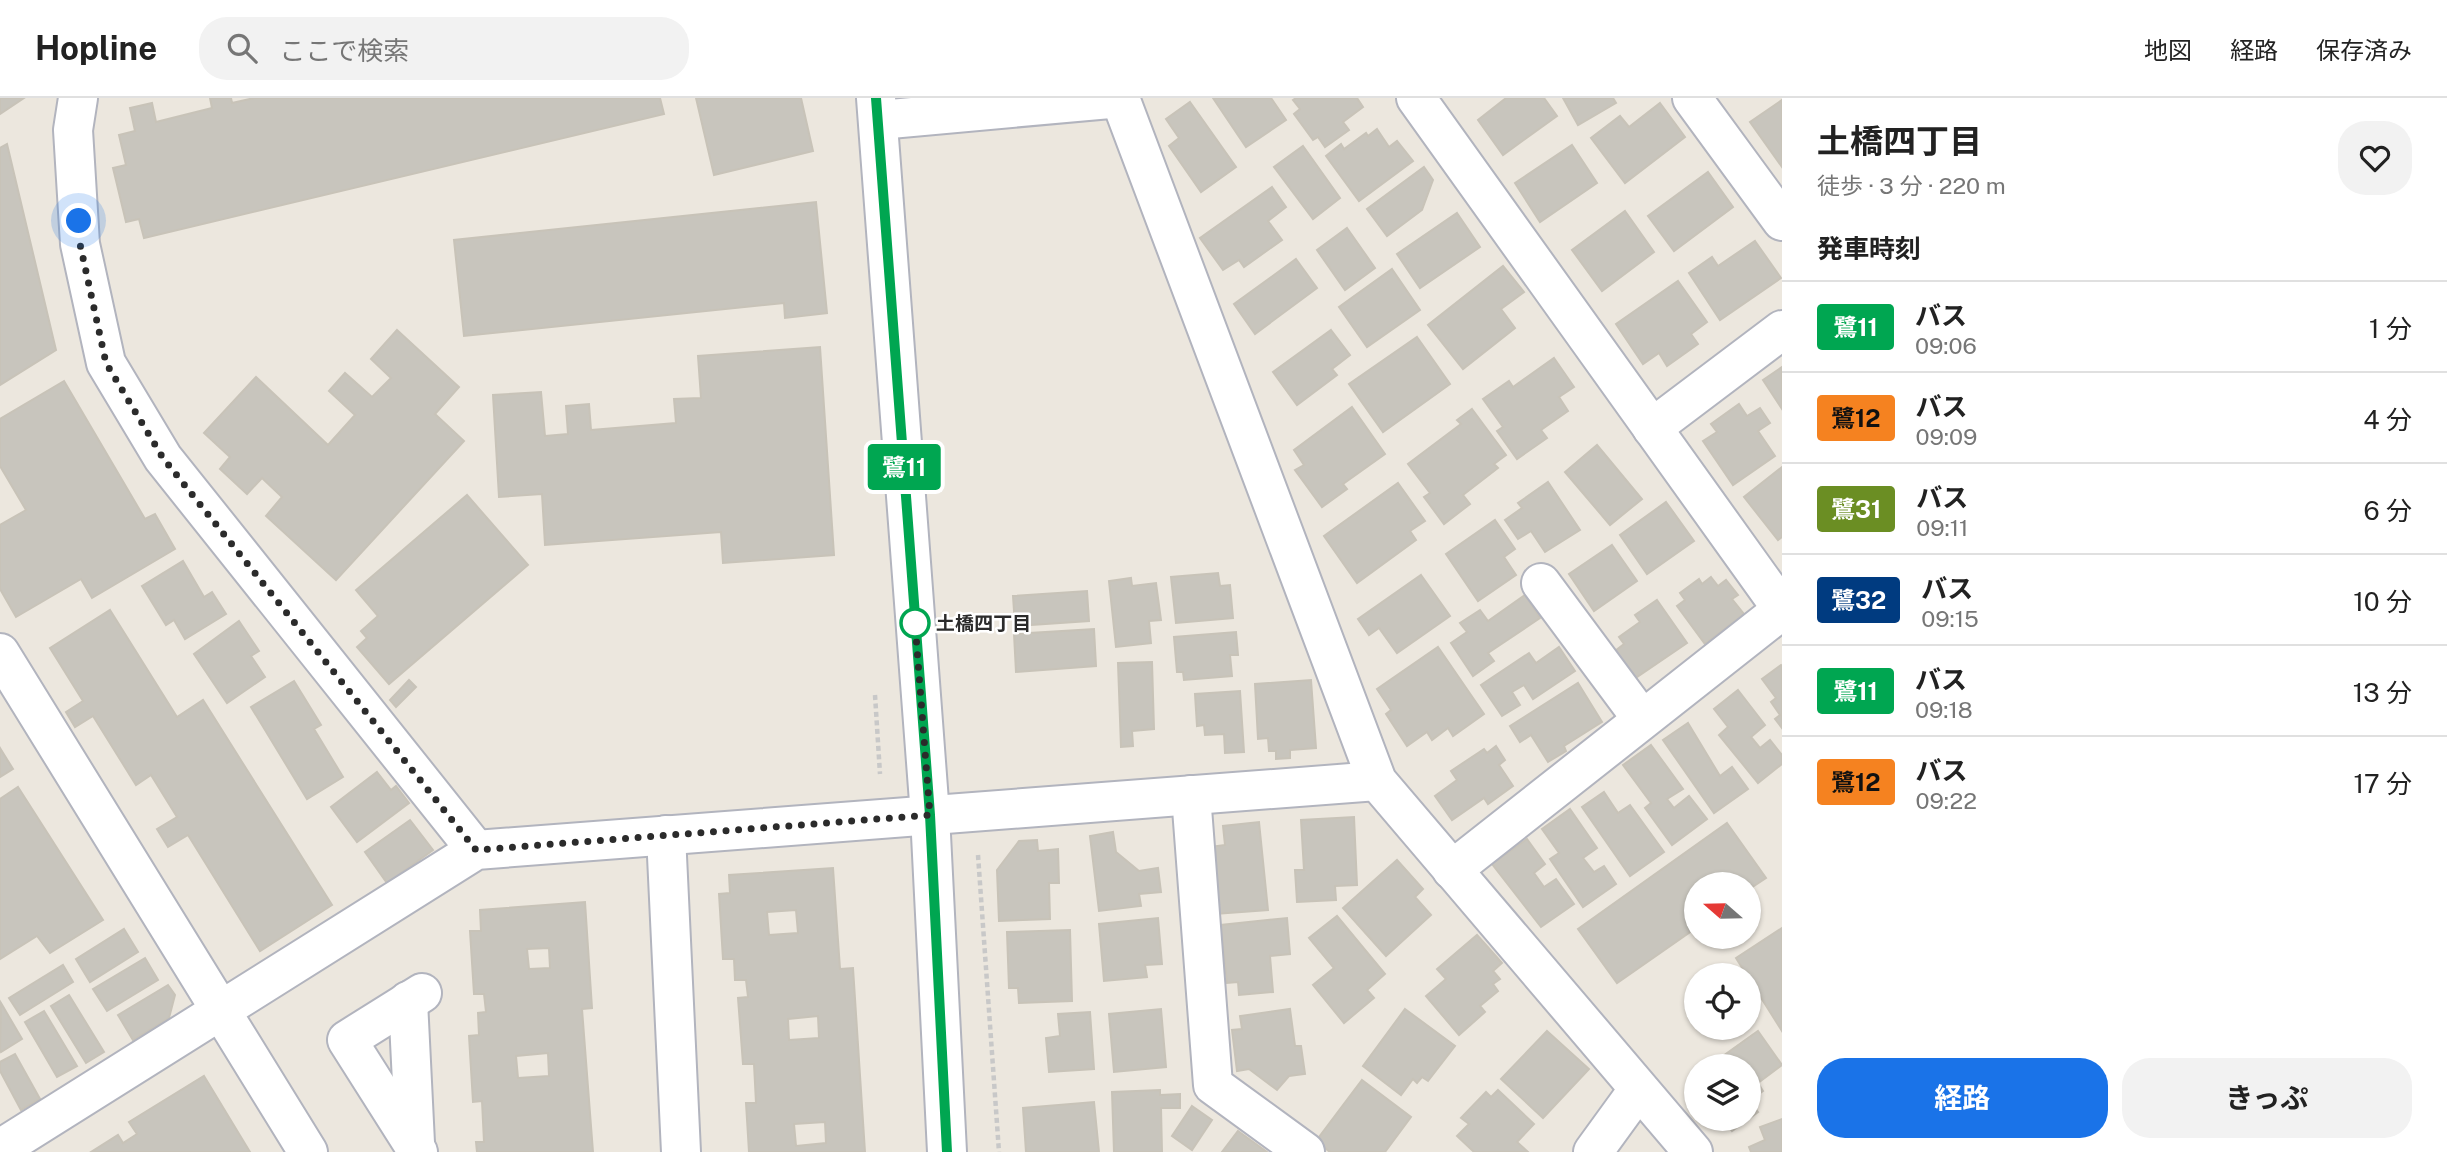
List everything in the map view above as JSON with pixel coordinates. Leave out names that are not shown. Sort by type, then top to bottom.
[{"type":"street","points":[[78,98],[73,130],[80,244],[106,363],[163,458],[476,850]]},
{"type":"street","points":[[947,1152],[930,815],[877,109],[1121,98],[1377,781],[1693,1152]]},
{"type":"street","points":[[1416,98],[1782,610],[1452,870]]},
{"type":"street","points":[[1692,98],[1782,222]]},
{"type":"street","points":[[1651,428],[1782,330]]},
{"type":"street","points":[[1541,583],[1642,719]]},
{"type":"street","points":[[0,653],[223,1010],[308,1152]]},
{"type":"street","points":[[0,1149],[476,850],[1377,781]]},
{"type":"street","points":[[1191,795],[1213,1085],[1305,1152]]},
{"type":"street","points":[[666,835],[681,1152]]},
{"type":"street","points":[[415,997],[416,1148],[346,1040],[415,997]]},
{"type":"street","points":[[1593,1152],[1638,1090]]},
{"type":"path","points":[[978,855],[999,1152]]},
{"type":"building","points":[[0,98],[24,98],[0,114]]},
{"type":"building","points":[[210,98],[231,98],[232,103],[254,98],[660,98],[664,114],[144,238],[139,219],[126,222],[113,168],[126,165],[119,135],[135,131],[130,108],[152,103],[156,122],[212,108]]},
{"type":"building","points":[[696,98],[801,98],[813,151],[714,175]]},
{"type":"building","points":[[1213,98],[1271,98],[1286,120],[1246,147]]},
{"type":"building","points":[[1357,98],[1363,107],[1343,122],[1349,130],[1325,147],[1318,137],[1313,140],[1294,114],[1300,109],[1293,100]]},
{"type":"building","points":[[1506,98],[1544,98],[1557,116],[1503,155],[1478,120]]},
{"type":"building","points":[[1563,98],[1613,98],[1616,103],[1578,125]]},
{"type":"building","points":[[1782,100],[1782,167],[1750,122]]},
{"type":"building","points":[[1190,102],[1236,167],[1201,192],[1169,146],[1179,138],[1166,119]]},
{"type":"building","points":[[1660,103],[1685,137],[1625,183],[1591,138],[1620,116],[1629,127]]},
{"type":"building","points":[[1377,129],[1389,147],[1397,141],[1413,161],[1359,201],[1326,156],[1341,144],[1344,149],[1366,133],[1368,136]]},
{"type":"building","points":[[7,144],[56,350],[0,385],[0,148]]},
{"type":"building","points":[[1572,145],[1597,183],[1540,222],[1515,183]]},
{"type":"building","points":[[1303,146],[1340,198],[1313,219],[1274,167]]},
{"type":"building","points":[[1424,167],[1433,180],[1422,210],[1387,236],[1367,209]]},
{"type":"building","points":[[1708,172],[1733,207],[1674,251],[1648,216]]},
{"type":"building","points":[[1272,187],[1286,207],[1268,221],[1282,240],[1244,267],[1239,260],[1223,270],[1200,238]]},
{"type":"building","points":[[816,202],[827,313],[785,318],[784,303],[464,336],[454,240]]},
{"type":"building","points":[[1625,211],[1654,252],[1602,291],[1572,250]]},
{"type":"building","points":[[1457,213],[1480,247],[1420,288],[1397,254]]},
{"type":"building","points":[[1347,228],[1375,268],[1345,290],[1317,250]]},
{"type":"building","points":[[1755,241],[1781,278],[1720,320],[1689,273],[1712,257],[1718,266]]},
{"type":"building","points":[[1296,259],[1317,288],[1255,334],[1234,304]]},
{"type":"building","points":[[1503,266],[1524,292],[1501,309],[1515,328],[1463,369],[1428,325]]},
{"type":"building","points":[[1392,269],[1420,310],[1367,347],[1339,307]]},
{"type":"building","points":[[1678,281],[1707,322],[1691,334],[1698,344],[1667,366],[1659,353],[1643,364],[1616,324]]},
{"type":"building","points":[[397,330],[459,387],[435,414],[464,441],[336,580],[266,516],[282,497],[262,478],[247,494],[220,469],[230,457],[204,433],[256,377],[328,445],[355,415],[329,391],[345,373],[372,397],[391,378],[371,359]]},
{"type":"building","points":[[1331,330],[1350,355],[1332,369],[1337,375],[1297,405],[1273,372]]},
{"type":"building","points":[[1417,337],[1450,384],[1383,432],[1349,384]]},
{"type":"building","points":[[820,347],[834,555],[723,563],[721,532],[545,545],[542,494],[499,497],[493,395],[541,392],[545,436],[568,434],[566,406],[589,404],[591,430],[676,423],[674,399],[701,398],[698,356]]},
{"type":"building","points":[[1554,358],[1574,387],[1559,397],[1568,411],[1541,430],[1547,438],[1517,459],[1497,431],[1503,427],[1483,399],[1509,381],[1513,387]]},
{"type":"building","points":[[1782,367],[1782,409],[1763,380]]},
{"type":"building","points":[[64,381],[145,519],[155,514],[175,549],[92,598],[81,579],[16,617],[0,589],[0,525],[26,510],[0,466],[0,419]]},
{"type":"building","points":[[1739,404],[1747,416],[1760,408],[1770,423],[1758,431],[1775,456],[1733,485],[1703,441],[1717,432],[1711,424]]},
{"type":"building","points":[[1352,407],[1385,454],[1343,484],[1347,489],[1322,507],[1295,470],[1304,465],[1294,450]]},
{"type":"building","points":[[1472,409],[1506,455],[1494,464],[1498,468],[1463,495],[1470,504],[1444,524],[1424,497],[1430,493],[1408,464],[1461,424],[1457,420]]},
{"type":"building","points":[[1597,445],[1642,499],[1610,525],[1565,472]]},
{"type":"building","points":[[1782,467],[1782,537],[1778,540],[1744,497]]},
{"type":"building","points":[[1548,482],[1580,530],[1545,552],[1531,531],[1518,539],[1505,520],[1522,508],[1518,503]]},
{"type":"building","points":[[1398,483],[1425,521],[1410,531],[1416,540],[1357,583],[1324,536]]},
{"type":"building","points":[[467,495],[528,565],[389,684],[357,647],[367,638],[361,631],[378,616],[356,590]]},
{"type":"building","points":[[1666,502],[1694,541],[1647,574],[1620,535]]},
{"type":"building","points":[[1495,520],[1515,549],[1504,557],[1516,575],[1478,601],[1446,554]]},
{"type":"building","points":[[1612,545],[1637,581],[1594,611],[1569,574]]},
{"type":"building","points":[[183,561],[204,597],[212,592],[226,614],[185,639],[174,620],[166,625],[142,586]]},
{"type":"building","points":[[1218,573],[1220,586],[1230,585],[1233,618],[1176,623],[1171,577]]},
{"type":"building","points":[[1421,575],[1450,616],[1397,653],[1379,628],[1369,635],[1358,619]]},
{"type":"building","points":[[1711,577],[1718,586],[1726,580],[1738,595],[1732,599],[1744,614],[1705,644],[1677,606],[1685,600],[1680,593],[1699,579],[1702,584]]},
{"type":"building","points":[[1131,578],[1132,586],[1156,583],[1161,620],[1149,621],[1151,643],[1116,647],[1109,581]]},
{"type":"building","points":[[1087,591],[1089,621],[1015,626],[1013,596]]},
{"type":"building","points":[[1525,595],[1540,618],[1488,653],[1494,661],[1473,676],[1451,643],[1467,632],[1460,623],[1480,610],[1488,621]]},
{"type":"building","points":[[1657,600],[1687,643],[1634,679],[1615,651],[1624,644],[1619,637],[1640,622],[1635,615]]},
{"type":"building","points":[[110,610],[177,717],[203,700],[332,905],[260,951],[188,835],[168,847],[157,829],[177,817],[151,775],[136,785],[93,716],[75,727],[66,712],[83,701],[50,648]]},
{"type":"building","points":[[239,621],[259,651],[251,656],[265,677],[227,703],[194,654]]},
{"type":"building","points":[[1094,629],[1096,666],[1016,672],[1014,634]]},
{"type":"building","points":[[1236,632],[1238,655],[1230,655],[1232,676],[1184,680],[1183,672],[1177,672],[1174,637]]},
{"type":"building","points":[[1438,647],[1484,714],[1453,736],[1448,728],[1432,740],[1427,732],[1407,746],[1386,714],[1391,710],[1377,689]]},
{"type":"building","points":[[1559,647],[1575,671],[1533,699],[1524,685],[1512,692],[1520,705],[1502,716],[1481,685],[1529,653],[1536,663]]},
{"type":"building","points":[[1152,662],[1154,729],[1132,731],[1133,746],[1121,747],[1118,663]]},
{"type":"building","points":[[1781,665],[1782,728],[1775,719],[1780,715],[1771,702],[1776,698],[1762,679]]},
{"type":"building","points":[[409,680],[416,687],[396,707],[390,700]]},
{"type":"building","points":[[1311,680],[1316,748],[1290,750],[1290,758],[1276,759],[1276,751],[1269,751],[1268,738],[1258,739],[1255,684]]},
{"type":"building","points":[[294,681],[321,725],[314,729],[343,777],[307,799],[251,707]]},
{"type":"building","points":[[1578,683],[1602,722],[1564,746],[1566,751],[1548,762],[1531,735],[1520,742],[1510,726]]},
{"type":"building","points":[[1738,690],[1765,725],[1751,737],[1760,748],[1770,740],[1782,755],[1782,764],[1758,783],[1719,735],[1728,727],[1714,709]]},
{"type":"building","points":[[1240,691],[1244,752],[1225,753],[1224,734],[1205,735],[1204,725],[1197,726],[1195,694]]},
{"type":"building","points":[[1688,723],[1720,776],[1732,767],[1748,789],[1714,813],[1663,740]]},
{"type":"building","points":[[1651,745],[1683,789],[1667,799],[1674,808],[1689,796],[1707,819],[1672,845],[1645,808],[1651,803],[1623,765]]},
{"type":"building","points":[[1496,746],[1505,760],[1499,765],[1513,786],[1488,804],[1484,798],[1452,820],[1435,796],[1457,780],[1451,771],[1484,749],[1487,753]]},
{"type":"building","points":[[0,748],[13,769],[0,777]]},
{"type":"building","points":[[377,772],[391,790],[396,786],[409,803],[357,842],[331,807]]},
{"type":"building","points":[[18,787],[103,920],[50,953],[37,936],[0,959],[0,799]]},
{"type":"building","points":[[1604,792],[1618,813],[1630,805],[1664,852],[1630,876],[1582,807]]},
{"type":"building","points":[[1570,809],[1597,848],[1583,858],[1594,872],[1604,866],[1616,884],[1583,907],[1550,859],[1559,853],[1542,829]]},
{"type":"building","points":[[1354,817],[1357,885],[1335,886],[1336,900],[1297,902],[1295,870],[1304,870],[1301,820]]},
{"type":"building","points":[[410,820],[433,850],[387,883],[365,852]]},
{"type":"building","points":[[1259,822],[1268,910],[1215,914],[1209,847],[1225,845],[1223,826]]},
{"type":"building","points":[[1727,823],[1766,878],[1761,881],[1761,872],[1684,872],[1684,936],[1617,983],[1578,929]]},
{"type":"building","points":[[1113,832],[1116,852],[1139,871],[1158,868],[1161,892],[1139,894],[1141,906],[1099,911],[1090,836]]},
{"type":"building","points":[[1527,839],[1545,864],[1534,873],[1544,887],[1556,879],[1574,904],[1541,927],[1492,864]]},
{"type":"building","points":[[1037,840],[1038,851],[1058,849],[1059,883],[1049,883],[1050,919],[999,921],[997,870],[1019,841]]},
{"type":"building","points":[[1397,860],[1423,889],[1415,897],[1431,915],[1386,956],[1343,908]]},
{"type":"building","points":[[833,868],[840,969],[853,968],[865,1152],[749,1152],[746,1103],[756,1103],[754,1064],[743,1064],[738,998],[748,997],[746,980],[735,980],[734,959],[723,959],[719,894],[730,893],[729,875]],"holes":[[[796,910],[798,933],[769,935],[767,912]],[[818,1016],[819,1038],[789,1040],[788,1019]],[[825,1122],[826,1143],[796,1146],[794,1124]]]},
{"type":"building","points":[[585,902],[592,1008],[582,1009],[593,1152],[477,1152],[476,1142],[484,1142],[482,1101],[473,1102],[469,1036],[479,1035],[478,1013],[486,1012],[484,994],[474,994],[470,931],[481,931],[480,910]],"holes":[[[549,948],[550,968],[529,969],[527,949]],[[548,1053],[549,1076],[518,1078],[516,1056]]]},
{"type":"building","points":[[1337,916],[1385,974],[1367,990],[1374,998],[1344,1023],[1313,985],[1334,968],[1309,938]]},
{"type":"building","points":[[1158,918],[1162,964],[1145,965],[1147,977],[1104,981],[1099,924]]},
{"type":"building","points":[[1287,918],[1290,954],[1270,956],[1273,992],[1239,995],[1238,982],[1227,983],[1221,925]]},
{"type":"building","points":[[1782,928],[1782,1031],[1761,998],[1761,963],[1739,963],[1736,958],[1750,949],[1761,949],[1761,942]]},
{"type":"building","points":[[124,929],[138,952],[90,982],[76,959]]},
{"type":"building","points":[[1070,930],[1072,1001],[1019,1003],[1018,988],[1009,988],[1007,932]]},
{"type":"building","points":[[1477,935],[1502,963],[1493,971],[1500,979],[1493,984],[1498,991],[1480,1006],[1485,1012],[1459,1035],[1426,996],[1446,979],[1437,969]]},
{"type":"building","points":[[145,958],[158,980],[107,1011],[93,989]]},
{"type":"building","points":[[63,965],[73,982],[20,1015],[9,998]]},
{"type":"building","points":[[168,985],[175,995],[169,1018],[133,1040],[118,1015]]},
{"type":"building","points":[[69,995],[104,1052],[86,1063],[51,1006]]},
{"type":"building","points":[[1,1003],[22,1039],[1,1052],[0,1049]]},
{"type":"building","points":[[1161,1009],[1166,1067],[1114,1072],[1109,1014]]},
{"type":"building","points":[[1290,1009],[1295,1046],[1301,1046],[1305,1074],[1289,1076],[1277,1090],[1249,1069],[1237,1071],[1232,1030],[1242,1029],[1240,1016]]},
{"type":"building","points":[[1405,1009],[1455,1046],[1428,1081],[1422,1077],[1417,1083],[1413,1079],[1401,1095],[1363,1066]]},
{"type":"building","points":[[44,1011],[77,1066],[57,1077],[25,1022]]},
{"type":"building","points":[[1090,1012],[1094,1069],[1049,1072],[1046,1038],[1060,1036],[1058,1014]]},
{"type":"building","points":[[1547,1031],[1589,1069],[1543,1118],[1501,1079]]},
{"type":"building","points":[[1761,1035],[1782,1065],[1761,1081],[1761,1054],[1726,1054],[1745,1040],[1761,1040]]},
{"type":"building","points":[[15,1054],[40,1099],[21,1110],[0,1071],[0,1062]]},
{"type":"building","points":[[204,1076],[250,1152],[91,1152],[118,1135],[123,1143],[137,1134],[129,1122]]},
{"type":"building","points":[[1362,1080],[1411,1117],[1385,1152],[1330,1152],[1316,1141]]},
{"type":"building","points":[[1160,1090],[1160,1095],[1180,1094],[1180,1108],[1161,1108],[1162,1152],[1114,1152],[1112,1092]]},
{"type":"building","points":[[1498,1090],[1534,1124],[1517,1142],[1528,1152],[1474,1152],[1457,1136],[1469,1124],[1461,1118],[1486,1092],[1491,1097]]},
{"type":"building","points":[[1094,1102],[1099,1152],[1026,1152],[1023,1108]]},
{"type":"building","points":[[1192,1106],[1212,1120],[1192,1150],[1172,1136]]},
{"type":"building","points":[[1782,1119],[1782,1152],[1751,1152],[1749,1147],[1765,1140],[1761,1127]]},
{"type":"building","points":[[1238,1131],[1267,1152],[1222,1152]]},
{"type":"bus line","name":"鷺11","points":[[876,98],[930,815],[947,1152]]},
{"type":"place","name":"土橋四丁目","points":[[915,623]]},
{"type":"route","points":[[79,221],[80,244],[106,363],[163,458],[476,850],[930,815],[914,610],[915,623]]}]
